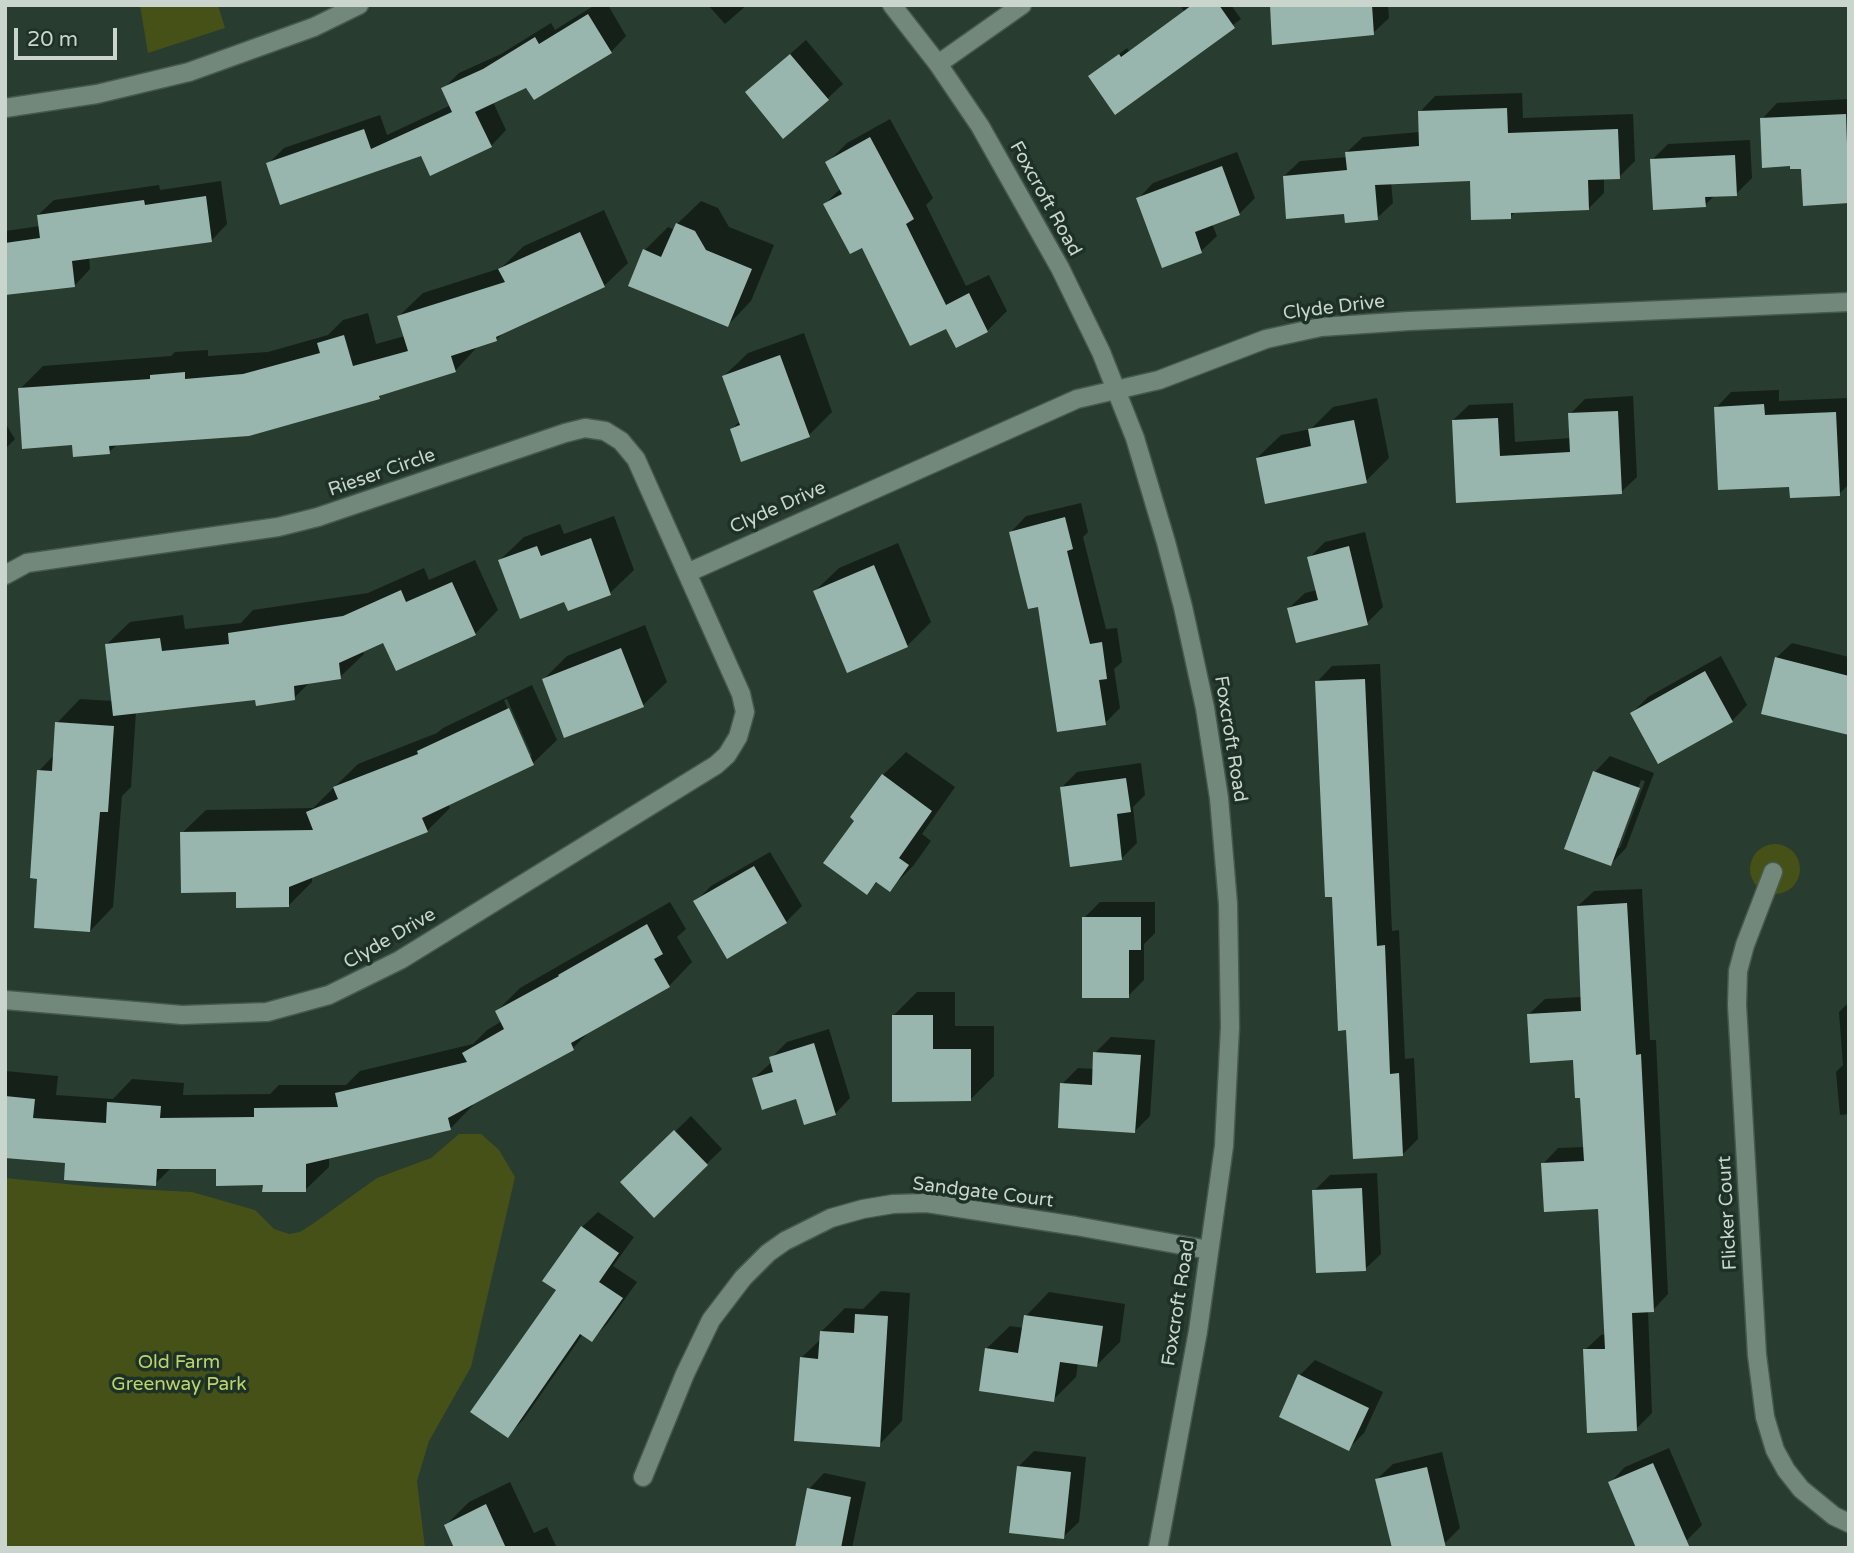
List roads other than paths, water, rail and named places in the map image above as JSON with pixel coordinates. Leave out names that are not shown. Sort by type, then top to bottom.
[{"type":"street","points":[[5,108],[97,94],[189,72],[314,27],[359,5]]},
{"type":"street","name":"Foxcroft Road","points":[[892,5],[937,64],[1021,195],[1101,352],[1135,438],[1183,607],[1205,708],[1220,798],[1228,904],[1230,1027],[1224,1146],[1198,1331],[1158,1548]]},
{"type":"street","points":[[937,64],[1022,5]]},
{"type":"street","name":"Clyde Drive","points":[[5,1000],[182,1015],[267,1012],[329,996],[400,960],[716,765],[727,755],[738,737],[745,712],[741,694],[687,573],[1077,399],[1159,380],[1266,339],[1321,327],[1849,302]]},
{"type":"street","name":"Rieser Circle","points":[[5,575],[27,563],[292,524],[585,428],[605,432],[621,441],[636,459],[687,573]]},
{"type":"street","name":"Flicker Court","points":[[1773,872],[1745,945],[1738,971],[1737,1005],[1759,1367],[1765,1417],[1774,1450],[1801,1489],[1834,1516],[1849,1523]]},
{"type":"street","name":"Sandgate Court","points":[[643,1478],[685,1374],[711,1320],[743,1278],[768,1253],[785,1241],[831,1218],[892,1204],[927,1203],[1209,1250]]},
{"type":"park label","name":"Old Farm Greenway Park","points":[[179,1374]]}]
